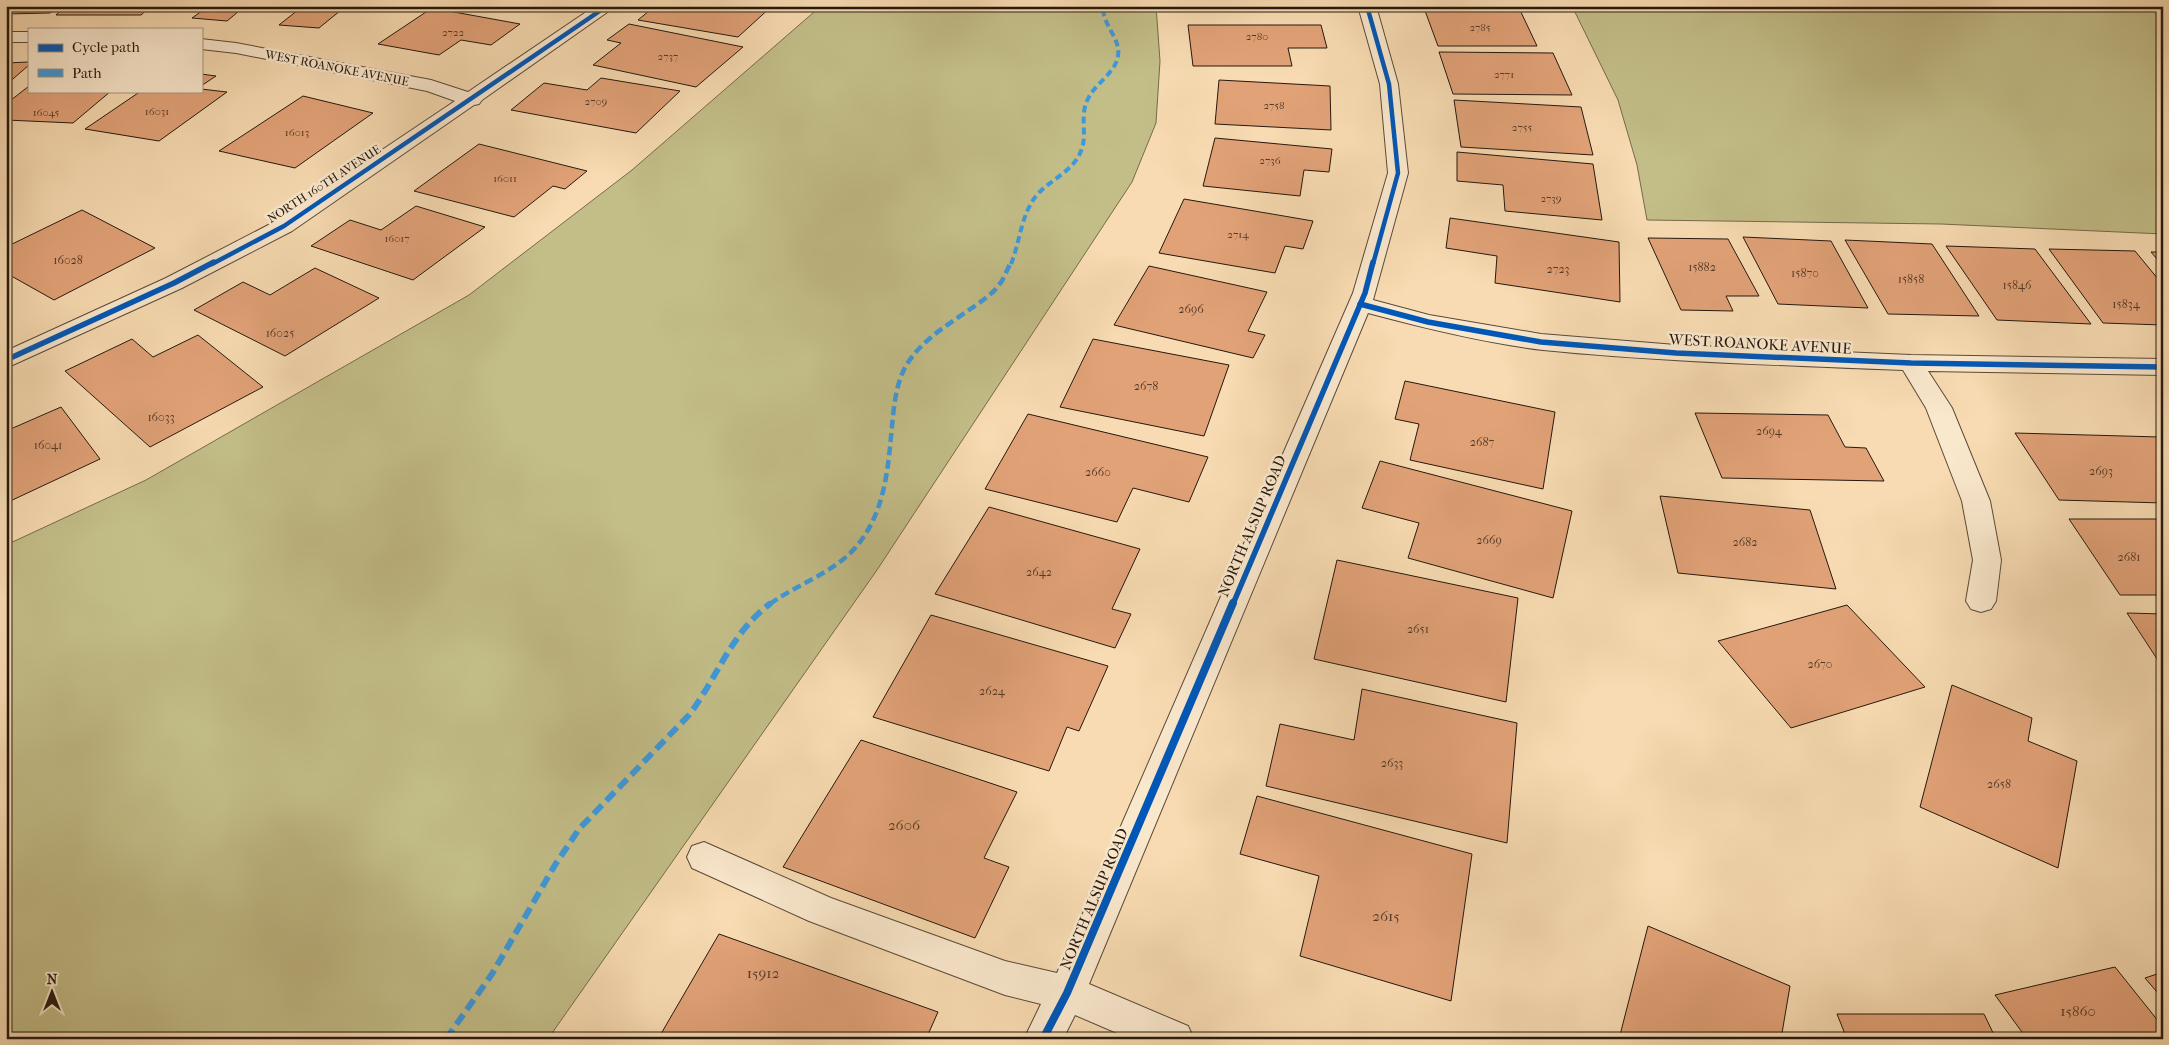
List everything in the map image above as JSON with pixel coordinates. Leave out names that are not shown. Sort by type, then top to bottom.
[{"type":"street","name":"NORTH 160TH AVENUE","points":[[6,360],[174,283],[284,226],[472,100],[607,6]]},
{"type":"street","name":"NORTH ALSUP ROAD","points":[[1043,1039],[1067,993],[1365,293],[1398,174],[1389,84],[1367,6]]},
{"type":"street","points":[[6,37],[28,37]]},
{"type":"street","name":"WEST ROANOKE AVENUE","points":[[202,44],[236,48],[431,86],[472,100]]},
{"type":"street","name":"WEST ROANOKE AVENUE","points":[[1360,304],[1428,322],[1541,342],[1676,353],[1911,363],[2163,368]]},
{"type":"street","points":[[1911,363],[1939,408],[1976,501],[1987,560],[1981,602]]},
{"type":"street","points":[[704,857],[821,910],[1005,978],[1067,993],[1175,1039]]},
{"type":"shaded area","points":[[821,6],[1156,6],[1160,61],[1156,123],[1132,182],[877,570],[550,1036],[547,1039],[6,1039],[6,545],[146,480],[469,295],[632,170]]},
{"type":"shaded area","points":[[1572,6],[2163,6],[2163,234],[1941,224],[1647,220],[1637,165],[1618,100]]},
{"type":"building","points":[[6,6],[59,6],[50,13],[6,14]]},
{"type":"building","points":[[66,6],[151,6],[141,15],[56,15]]},
{"type":"building","points":[[182,6],[245,6],[227,21],[192,18],[206,8]]},
{"type":"building","points":[[303,6],[346,6],[319,28],[279,25]]},
{"type":"building","points":[[655,6],[772,6],[738,37],[638,20]]},
{"type":"building","points":[[432,8],[520,24],[491,45],[461,40],[439,55],[378,44]]},
{"type":"building","points":[[1424,8],[1519,8],[1537,46],[1438,46]]},
{"type":"building","points":[[629,24],[743,47],[696,87],[593,65],[621,43],[607,40]]},
{"type":"building","points":[[1188,25],[1321,25],[1327,48],[1288,48],[1292,66],[1193,66]]},
{"type":"building","points":[[1439,52],[1553,53],[1572,95],[1453,94]]},
{"type":"building","points":[[28,62],[28,66],[6,85],[6,63]]},
{"type":"building","points":[[202,74],[216,76],[202,85]]},
{"type":"building","points":[[601,78],[680,91],[636,133],[511,110],[544,83],[587,90]]},
{"type":"building","points":[[1219,80],[1330,86],[1331,130],[1215,124]]},
{"type":"building","points":[[28,87],[28,92],[110,92],[73,123],[6,120],[6,104]]},
{"type":"building","points":[[202,89],[227,92],[159,141],[85,129],[140,92],[202,92]]},
{"type":"building","points":[[303,96],[373,113],[295,168],[219,151]]},
{"type":"building","points":[[1454,100],[1581,107],[1593,155],[1461,147]]},
{"type":"building","points":[[1215,138],[1332,149],[1329,172],[1304,170],[1300,196],[1203,186]]},
{"type":"building","points":[[479,144],[587,171],[565,189],[553,186],[514,217],[414,191]]},
{"type":"building","points":[[1457,152],[1593,164],[1602,220],[1505,211],[1503,185],[1457,181]]},
{"type":"building","points":[[1184,199],[1313,221],[1303,249],[1285,246],[1275,273],[1159,253]]},
{"type":"building","points":[[416,206],[485,227],[413,280],[311,246],[350,220],[381,230]]},
{"type":"building","points":[[82,210],[155,248],[54,300],[6,273],[6,247]]},
{"type":"building","points":[[1450,218],[1619,242],[1620,302],[1495,283],[1497,256],[1446,248]]},
{"type":"building","points":[[1743,237],[1831,241],[1868,308],[1778,304]]},
{"type":"building","points":[[1648,238],[1728,239],[1759,296],[1726,296],[1733,311],[1681,310]]},
{"type":"building","points":[[1845,240],[1932,244],[1979,316],[1888,314]]},
{"type":"building","points":[[1946,246],[2035,249],[2091,324],[1997,320]]},
{"type":"building","points":[[2049,249],[2135,251],[2163,285],[2163,325],[2103,323]]},
{"type":"building","points":[[2151,252],[2163,252],[2163,266]]},
{"type":"building","points":[[1149,266],[1267,292],[1248,331],[1265,335],[1253,358],[1114,325]]},
{"type":"building","points":[[315,268],[379,298],[285,356],[194,310],[243,282],[270,295]]},
{"type":"building","points":[[198,335],[263,387],[150,447],[65,371],[132,339],[153,357]]},
{"type":"building","points":[[1093,339],[1229,365],[1204,436],[1060,407]]},
{"type":"building","points":[[1405,381],[1555,412],[1543,489],[1410,460],[1419,424],[1395,419]]},
{"type":"building","points":[[61,407],[100,459],[6,503],[6,431]]},
{"type":"building","points":[[1695,413],[1828,415],[1845,447],[1866,448],[1884,481],[1722,478]]},
{"type":"building","points":[[1028,414],[1208,457],[1189,502],[1133,488],[1117,522],[985,489]]},
{"type":"building","points":[[2015,433],[2160,437],[2163,441],[2163,503],[2059,500]]},
{"type":"building","points":[[1380,461],[1572,511],[1553,598],[1408,558],[1419,523],[1362,508]]},
{"type":"building","points":[[1660,496],[1810,510],[1836,589],[1678,573]]},
{"type":"building","points":[[989,507],[1140,549],[1112,609],[1131,614],[1115,648],[935,594]]},
{"type":"building","points":[[2069,519],[2163,519],[2163,595],[2120,595]]},
{"type":"building","points":[[1337,560],[1518,598],[1506,702],[1314,659]]},
{"type":"building","points":[[1847,605],[1925,687],[1791,728],[1718,641]]},
{"type":"building","points":[[2127,613],[2163,614],[2163,668]]},
{"type":"building","points":[[931,615],[1108,666],[1079,731],[1067,727],[1049,771],[873,717]]},
{"type":"building","points":[[1952,685],[2032,718],[2028,741],[2077,761],[2058,868],[1920,807]]},
{"type":"building","points":[[1362,689],[1517,723],[1507,843],[1266,786],[1280,724],[1354,740]]},
{"type":"building","points":[[861,740],[1017,792],[984,858],[1009,867],[975,938],[783,867]]},
{"type":"building","points":[[1257,796],[1472,854],[1451,1001],[1300,956],[1319,876],[1240,854]]},
{"type":"building","points":[[1648,926],[1790,986],[1781,1039],[1619,1039]]},
{"type":"building","points":[[719,934],[938,1012],[926,1039],[658,1039]]},
{"type":"building","points":[[2115,967],[2163,1027],[2163,1039],[2027,1039],[1995,995]]},
{"type":"building","points":[[2163,972],[2163,999],[2145,978]]},
{"type":"building","points":[[1837,1014],[1984,1014],[1996,1039],[1847,1039]]},
{"type":"marked path","points":[[446,1039],[477,998],[514,938],[555,865],[579,829],[609,795],[689,715],[704,694],[729,648],[744,627],[773,602],[840,561],[854,549],[866,534],[873,522],[882,496],[888,469],[896,396],[906,366],[924,343],[994,291],[1008,271],[1031,203],[1042,189],[1071,166],[1081,152],[1084,138],[1084,110],[1086,103],[1089,96],[1114,66],[1118,54],[1116,42],[1104,19],[1103,6]]},
{"type":"cycle path","points":[[6,360],[174,283],[284,226],[607,6]]},
{"type":"cycle path","points":[[1043,1039],[1067,993],[1365,293],[1398,173],[1389,84],[1367,6]]},
{"type":"cycle path","points":[[1360,304],[1428,322],[1541,342],[1676,353],[1911,363],[2163,367]]}]
